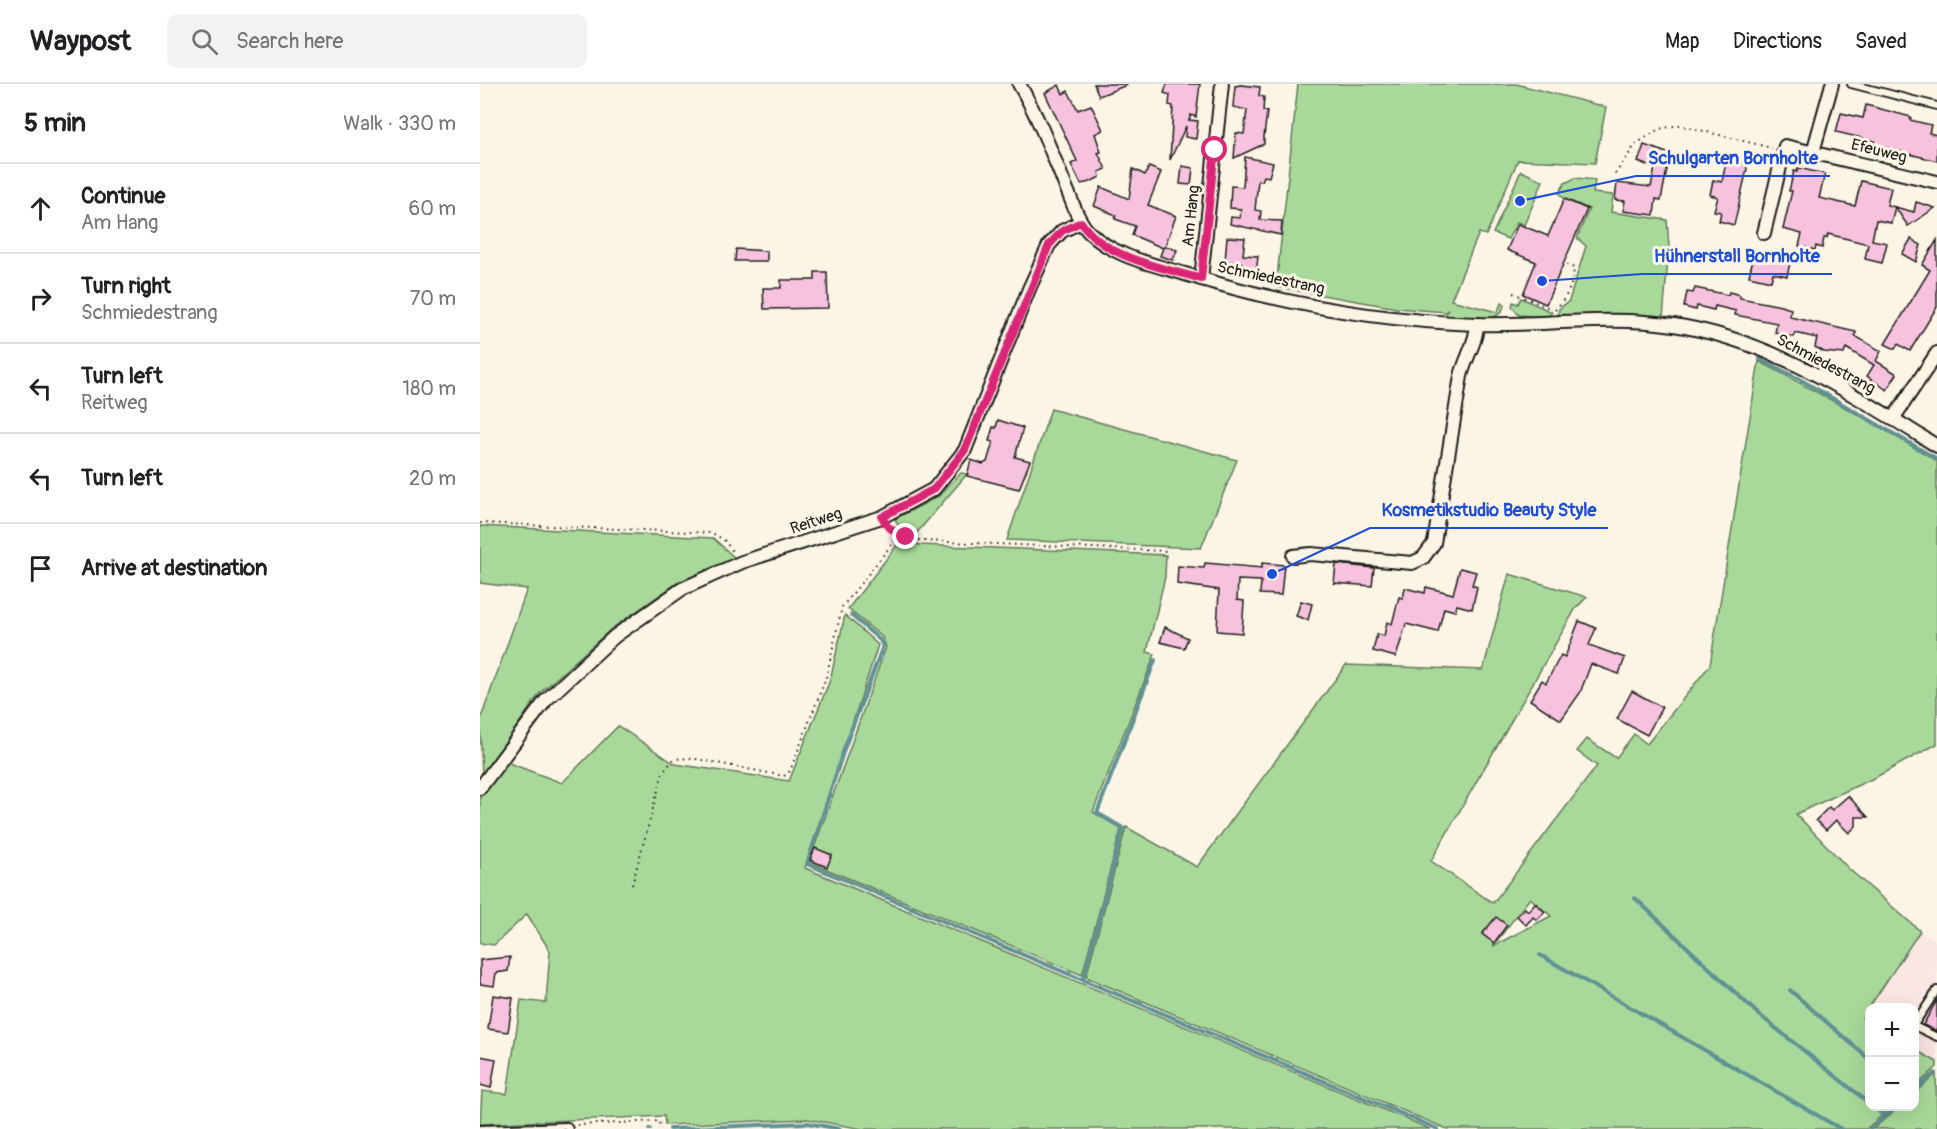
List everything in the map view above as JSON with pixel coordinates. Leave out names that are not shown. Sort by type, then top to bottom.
[{"type":"street","name":"Schmiedestrang","points":[[1019,84],[1033,108],[1081,222],[1098,241],[1113,250],[1201,279],[1300,303],[1376,315],[1477,324],[1637,322],[1674,325],[1754,345],[1798,364],[1937,446]]},
{"type":"street","name":"Am Hang","points":[[1201,279],[1222,84]]},
{"type":"street","points":[[1813,152],[1832,84]]},
{"type":"street","name":"Efeuweg","points":[[1784,150],[1785,146],[1937,182]]},
{"type":"street","points":[[1764,233],[1784,150]]},
{"type":"street","name":"Reitweg","points":[[480,788],[546,699],[615,636],[681,589],[742,562],[882,517],[934,489],[965,450],[1049,245],[1062,231],[1081,222]]},
{"type":"street","points":[[1293,556],[1311,554],[1412,564],[1424,558],[1434,543],[1461,376],[1465,357],[1477,333],[1477,324]]},
{"type":"street","points":[[1893,419],[1937,353]]},
{"type":"lane","points":[[1851,84],[1937,106]]},
{"type":"lane","points":[[1919,1017],[1937,990]]},
{"type":"lane","points":[[1919,1028],[1937,1037]]},
{"type":"lane","points":[[480,1129],[568,1127]]},
{"type":"path","points":[[1615,174],[1636,144],[1659,129],[1679,125],[1784,150]]},
{"type":"path","points":[[1552,324],[1555,310],[1565,299],[1573,281],[1574,268],[1563,263]]},
{"type":"path","points":[[1513,293],[1555,310]]},
{"type":"path","points":[[882,517],[888,527],[900,534],[923,541],[1167,551]]},
{"type":"path","points":[[480,523],[712,533],[724,540],[742,562]]},
{"type":"path","points":[[632,885],[663,772],[674,759],[691,758],[784,776],[790,771],[826,678],[842,607],[900,534]]},
{"type":"path","points":[[568,1127],[659,1122],[660,1129]]},
{"type":"shaded area","points":[[1920,931],[1937,942],[1937,1062],[1919,1051],[1919,1003],[1873,1003]]},
{"type":"green space","points":[[1298,84],[1516,84],[1606,107],[1595,163],[1518,160],[1486,235],[1479,233],[1451,300],[1497,312],[1502,302],[1504,305],[1502,312],[1491,319],[1445,317],[1448,309],[1446,312],[1397,308],[1276,287]]},
{"type":"green space","points":[[1521,171],[1543,181],[1524,225],[1517,222],[1508,239],[1493,233]]},
{"type":"green space","points":[[1575,178],[1595,180],[1593,193],[1613,195],[1611,212],[1667,220],[1669,247],[1663,318],[1558,316],[1559,309],[1569,301],[1586,246],[1577,238],[1589,209],[1563,198],[1559,193],[1565,183]]},
{"type":"green space","points":[[1521,298],[1552,312],[1548,317],[1519,315],[1512,307],[1513,302],[1518,304]]},
{"type":"green space","points":[[1759,361],[1868,420],[1937,461],[1937,744],[1876,777],[1796,814],[1850,870],[1920,931],[1872,1003],[1865,1003],[1865,1014],[1862,1018],[1865,1020],[1865,1111],[1887,1111],[1866,1129],[1447,1129],[1086,977],[1126,827],[1197,867],[1346,665],[1483,670],[1509,574],[1587,597],[1576,608],[1431,861],[1493,903],[1597,766],[1577,751],[1587,739],[1616,758],[1634,734],[1647,744],[1710,665]],"holes":[[[1530,898],[1551,916],[1493,946]]]},
{"type":"green space","points":[[1051,409],[1237,460],[1201,548],[1007,540]]},
{"type":"green space","points":[[961,473],[967,474],[915,535],[899,527],[895,519],[939,496]]},
{"type":"green space","points":[[480,526],[713,538],[735,558],[677,583],[611,629],[540,693],[482,776],[480,721],[527,589],[480,583]]},
{"type":"green space","points":[[901,540],[920,545],[1166,555],[1165,577],[1147,652],[1155,654],[1093,812],[1121,829],[1082,975],[809,862],[886,647],[882,637],[848,609]]},
{"type":"green space","points":[[845,615],[878,645],[805,868],[1430,1129],[863,1129],[807,1119],[665,1125],[664,1116],[480,1124],[482,1091],[507,1094],[521,1000],[546,1003],[550,951],[527,914],[494,945],[480,943],[480,797],[506,762],[562,783],[618,726],[675,764],[789,781],[830,680]]},
{"type":"green space","points":[[1919,1052],[1937,1062],[1937,1067],[1919,1083]]},
{"type":"green space","points":[[1936,1074],[1937,1129],[1873,1129],[1894,1111],[1919,1111],[1919,1089]]},
{"type":"building","points":[[1094,84],[1127,84],[1127,85],[1099,96]]},
{"type":"building","points":[[1167,84],[1200,84],[1196,117],[1191,115],[1189,120],[1198,121],[1196,139],[1185,137],[1186,126],[1170,160],[1173,106],[1169,105],[1170,95],[1164,93]]},
{"type":"building","points":[[1059,85],[1063,94],[1068,91],[1078,110],[1091,105],[1103,130],[1095,134],[1101,152],[1098,153],[1106,169],[1099,172],[1100,177],[1090,182],[1081,184],[1071,164],[1077,161],[1045,93]]},
{"type":"building","points":[[1235,86],[1260,87],[1259,96],[1264,97],[1263,111],[1267,111],[1264,144],[1234,158],[1236,133],[1244,134],[1247,110],[1233,107]]},
{"type":"building","points":[[1866,105],[1931,125],[1929,133],[1937,135],[1937,161],[1874,145],[1875,141],[1836,132],[1841,113],[1863,118]]},
{"type":"building","points":[[1644,145],[1670,154],[1661,200],[1656,199],[1654,215],[1623,211],[1625,201],[1615,200],[1617,183],[1651,187],[1655,168],[1638,162]]},
{"type":"building","points":[[1245,157],[1273,163],[1269,177],[1264,176],[1262,181],[1258,180],[1255,210],[1261,211],[1260,220],[1282,221],[1281,235],[1230,224],[1231,217],[1240,218],[1241,209],[1230,208],[1231,186],[1243,187]]},
{"type":"building","points":[[1727,157],[1746,164],[1747,169],[1734,225],[1719,221],[1721,212],[1714,211],[1718,197],[1710,195],[1713,180],[1722,182]]},
{"type":"building","points":[[1182,166],[1193,168],[1191,185],[1180,184]]},
{"type":"building","points":[[1149,167],[1161,172],[1148,205],[1176,216],[1165,246],[1177,250],[1173,260],[1160,256],[1163,248],[1132,235],[1135,226],[1115,219],[1116,215],[1094,206],[1101,187],[1129,199],[1133,169],[1145,175]]},
{"type":"building","points":[[1798,168],[1825,174],[1819,198],[1855,206],[1861,181],[1891,188],[1887,205],[1895,207],[1891,223],[1876,220],[1872,240],[1887,243],[1882,263],[1865,259],[1868,244],[1828,234],[1827,238],[1824,238],[1822,248],[1816,246],[1815,250],[1799,246],[1802,234],[1783,229],[1792,191],[1789,191],[1794,171],[1797,172]]},
{"type":"building","points":[[1564,199],[1587,209],[1546,304],[1523,294],[1536,262],[1507,250],[1518,224],[1548,236]]},
{"type":"building","points":[[1916,202],[1935,208],[1908,226],[1895,207],[1914,212]]},
{"type":"building","points":[[1227,237],[1245,238],[1243,255],[1258,256],[1256,275],[1241,274],[1242,263],[1225,261]]},
{"type":"building","points":[[1911,239],[1921,245],[1916,262],[1902,254]]},
{"type":"building","points":[[1937,240],[1937,307],[1910,351],[1898,344],[1895,349],[1885,344],[1930,270],[1922,265]]},
{"type":"building","points":[[736,249],[767,251],[767,261],[735,261]]},
{"type":"building","points":[[1772,252],[1792,254],[1787,276],[1773,273],[1771,281],[1749,276],[1754,254],[1771,258]]},
{"type":"building","points":[[815,272],[827,272],[828,308],[764,309],[763,288],[781,288],[781,280],[815,280]]},
{"type":"building","points":[[1695,288],[1728,295],[1729,292],[1740,295],[1740,298],[1781,306],[1791,309],[1790,317],[1856,332],[1855,336],[1881,351],[1876,361],[1897,374],[1887,390],[1867,376],[1874,365],[1846,348],[1844,354],[1824,352],[1815,347],[1817,338],[1795,333],[1794,337],[1775,333],[1777,323],[1735,315],[1736,311],[1715,306],[1714,310],[1697,306],[1696,310],[1684,307],[1687,292],[1693,293]]},
{"type":"building","points":[[998,420],[1023,428],[1015,457],[1030,461],[1019,489],[967,476],[971,460],[983,464],[987,462],[993,442],[989,441],[993,427],[996,428]]},
{"type":"building","points":[[1205,563],[1262,568],[1262,563],[1284,565],[1281,595],[1260,594],[1261,581],[1238,580],[1237,600],[1244,601],[1242,633],[1217,631],[1219,590],[1177,584],[1178,566],[1204,568]]},
{"type":"building","points":[[1336,564],[1374,568],[1372,586],[1334,583]]},
{"type":"building","points":[[1460,568],[1476,572],[1472,585],[1477,587],[1472,609],[1457,605],[1455,611],[1444,608],[1438,632],[1406,624],[1396,657],[1373,651],[1377,634],[1384,636],[1387,622],[1392,624],[1399,597],[1403,598],[1405,588],[1425,593],[1426,587],[1453,594]]},
{"type":"building","points":[[1301,601],[1312,604],[1308,620],[1296,616]]},
{"type":"building","points":[[1579,621],[1596,628],[1589,645],[1625,658],[1619,674],[1591,664],[1580,693],[1561,720],[1530,700],[1542,680],[1546,683],[1561,655],[1565,657]]},
{"type":"building","points":[[1165,627],[1188,638],[1184,648],[1160,642]]},
{"type":"building","points":[[1632,691],[1662,707],[1647,735],[1617,719]]},
{"type":"building","points":[[1848,796],[1868,817],[1856,817],[1856,826],[1849,833],[1836,820],[1826,830],[1816,820],[1829,807],[1832,810]]},
{"type":"building","points":[[815,848],[832,855],[827,867],[810,860]]},
{"type":"building","points":[[1535,903],[1545,912],[1537,920],[1533,917],[1526,925],[1517,916],[1525,908],[1528,911]]},
{"type":"building","points":[[1496,917],[1507,925],[1494,943],[1482,934]]},
{"type":"building","points":[[510,957],[508,971],[496,973],[494,986],[480,984],[480,960]]},
{"type":"building","points":[[493,995],[513,998],[508,1032],[488,1029]]},
{"type":"building","points":[[1937,1000],[1937,1031],[1923,1025]]},
{"type":"building","points":[[480,1056],[496,1059],[491,1088],[480,1085]]},
{"type":"waterway","points":[[1760,359],[1801,380],[1937,459]]},
{"type":"waterway","points":[[851,615],[880,640],[883,646],[844,749],[807,864],[1438,1129]]},
{"type":"waterway","points":[[1083,979],[1123,828],[1097,813],[1155,660]]},
{"type":"waterway","points":[[1635,898],[1757,1013],[1865,1100]]},
{"type":"waterway","points":[[1540,955],[1841,1129]]},
{"type":"waterway","points":[[1790,990],[1867,1057]]},
{"type":"waterway","points":[[1919,1087],[1935,1073]]},
{"type":"waterway","points":[[1878,1111],[1885,1117]]},
{"type":"waterway","points":[[1870,1129],[1891,1111]]},
{"type":"waterway","points":[[670,1129],[807,1123],[840,1129]]},
{"type":"place","name":"Schulgarten Bornholte","points":[[1520,201]]},
{"type":"place","name":"Hühnerstall Bornholte","points":[[1542,281]]},
{"type":"place","name":"Kosmetikstudio Beauty Style","points":[[1272,574]]},
{"type":"route","points":[[906,537],[888,527],[882,517],[934,489],[965,450],[1029,289],[1049,245],[1062,231],[1081,222],[1098,241],[1113,250],[1201,279],[1215,150]]}]
